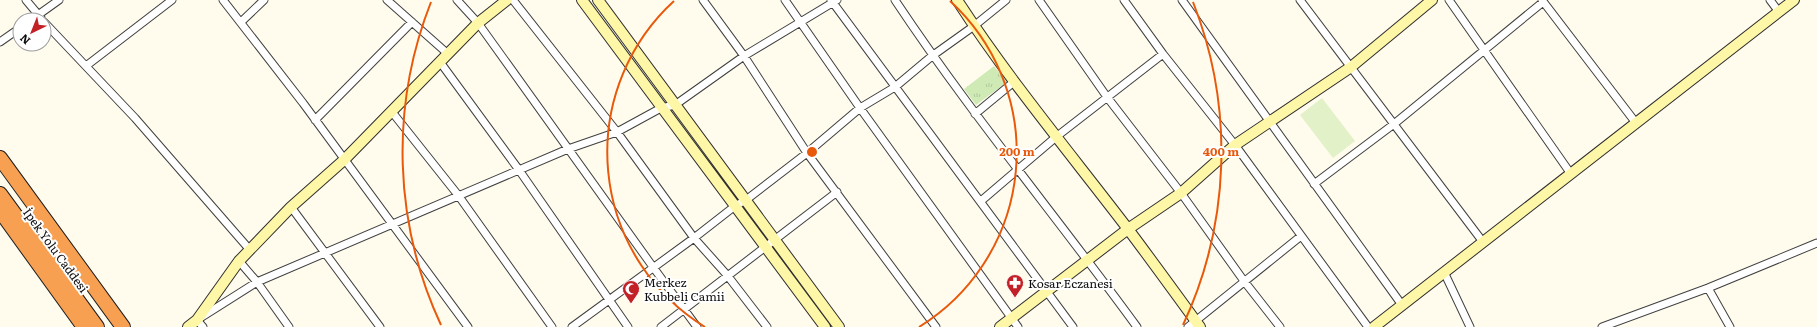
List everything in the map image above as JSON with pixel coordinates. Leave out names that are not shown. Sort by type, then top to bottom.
[{"type":"highway","points":[[0,158],[122,327]]},
{"type":"highway","name":"İpek Yolu Caddesi","points":[[0,173],[112,327]]},
{"type":"highway","name":"İpek Yolu Caddesi","points":[[0,194],[97,327]]},
{"type":"highway","points":[[0,210],[84,327]]},
{"type":"street","points":[[26,0],[35,12]]},
{"type":"street","points":[[48,12],[59,0]]},
{"type":"street","points":[[86,66],[172,0]]},
{"type":"street","points":[[223,0],[315,120],[468,327]]},
{"type":"street","points":[[241,22],[264,0]]},
{"type":"street","points":[[387,0],[448,54]]},
{"type":"street","points":[[457,0],[478,23],[652,267],[697,327]]},
{"type":"street","points":[[200,324],[239,261],[292,207],[344,160],[478,23],[507,0]]},
{"type":"street","points":[[513,0],[617,132],[694,238],[727,275],[767,327]]},
{"type":"street","points":[[582,0],[735,206],[771,244],[839,327]]},
{"type":"street","points":[[598,0],[746,200],[771,244],[826,327]]},
{"type":"street","points":[[703,0],[744,56],[807,153],[936,327]]},
{"type":"street","points":[[785,0],[860,108],[1015,323]]},
{"type":"street","points":[[894,0],[932,56],[975,114],[1088,260],[1137,327]]},
{"type":"street","points":[[957,0],[974,26],[1056,137],[1128,229],[1194,325],[1244,281],[1301,236]]},
{"type":"street","points":[[572,327],[652,267],[694,238],[735,206],[746,200],[807,153],[860,108],[895,87],[932,56],[974,26],[1006,0]]},
{"type":"street","points":[[1039,0],[1107,97],[1181,193],[1244,281],[1280,327]]},
{"type":"street","points":[[1124,0],[1163,54],[1235,144],[1368,327]]},
{"type":"street","points":[[1182,0],[1269,123],[1402,305]]},
{"type":"street","points":[[1300,0],[1483,242]]},
{"type":"street","points":[[1000,327],[1015,323],[1047,291],[1128,229],[1181,193],[1235,144],[1269,123],[1350,67],[1432,0]]},
{"type":"street","points":[[1449,0],[1571,174]]},
{"type":"street","points":[[1770,0],[1779,12]]},
{"type":"street","points":[[1374,327],[1794,0]]},
{"type":"street","points":[[188,327],[200,324],[257,282],[568,149],[617,132],[661,108],[675,105],[744,56],[834,1],[895,87],[1073,327]]},
{"type":"street","points":[[1314,184],[1394,124],[1543,1],[1636,123]]},
{"type":"street","points":[[315,120],[412,22]]},
{"type":"street","points":[[52,30],[135,118],[250,250]]},
{"type":"street","points":[[0,42],[12,34]]},
{"type":"street","points":[[981,201],[1056,137],[1163,54]]},
{"type":"street","points":[[440,62],[519,170],[628,327]]},
{"type":"street","points":[[975,114],[1015,82]]},
{"type":"street","points":[[392,112],[458,196],[552,327]]},
{"type":"street","points":[[661,327],[837,192]]},
{"type":"street","points":[[292,207],[380,327]]},
{"type":"street","points":[[1602,327],[1708,288],[1817,243]]},
{"type":"street","points":[[239,261],[257,282],[289,327]]},
{"type":"street","points":[[1444,272],[1470,327]]},
{"type":"street","points":[[1708,288],[1730,327]]},
{"type":"green space","points":[[994,66],[1007,82],[976,105],[964,89]]},
{"type":"green space","points":[[1322,98],[1355,141],[1333,158],[1300,115]]},
{"type":"place","name":"Kosar Eczanesi","points":[[1015,298]]},
{"type":"place","name":"Merkez Kubbeli Camii","points":[[631,304]]}]
